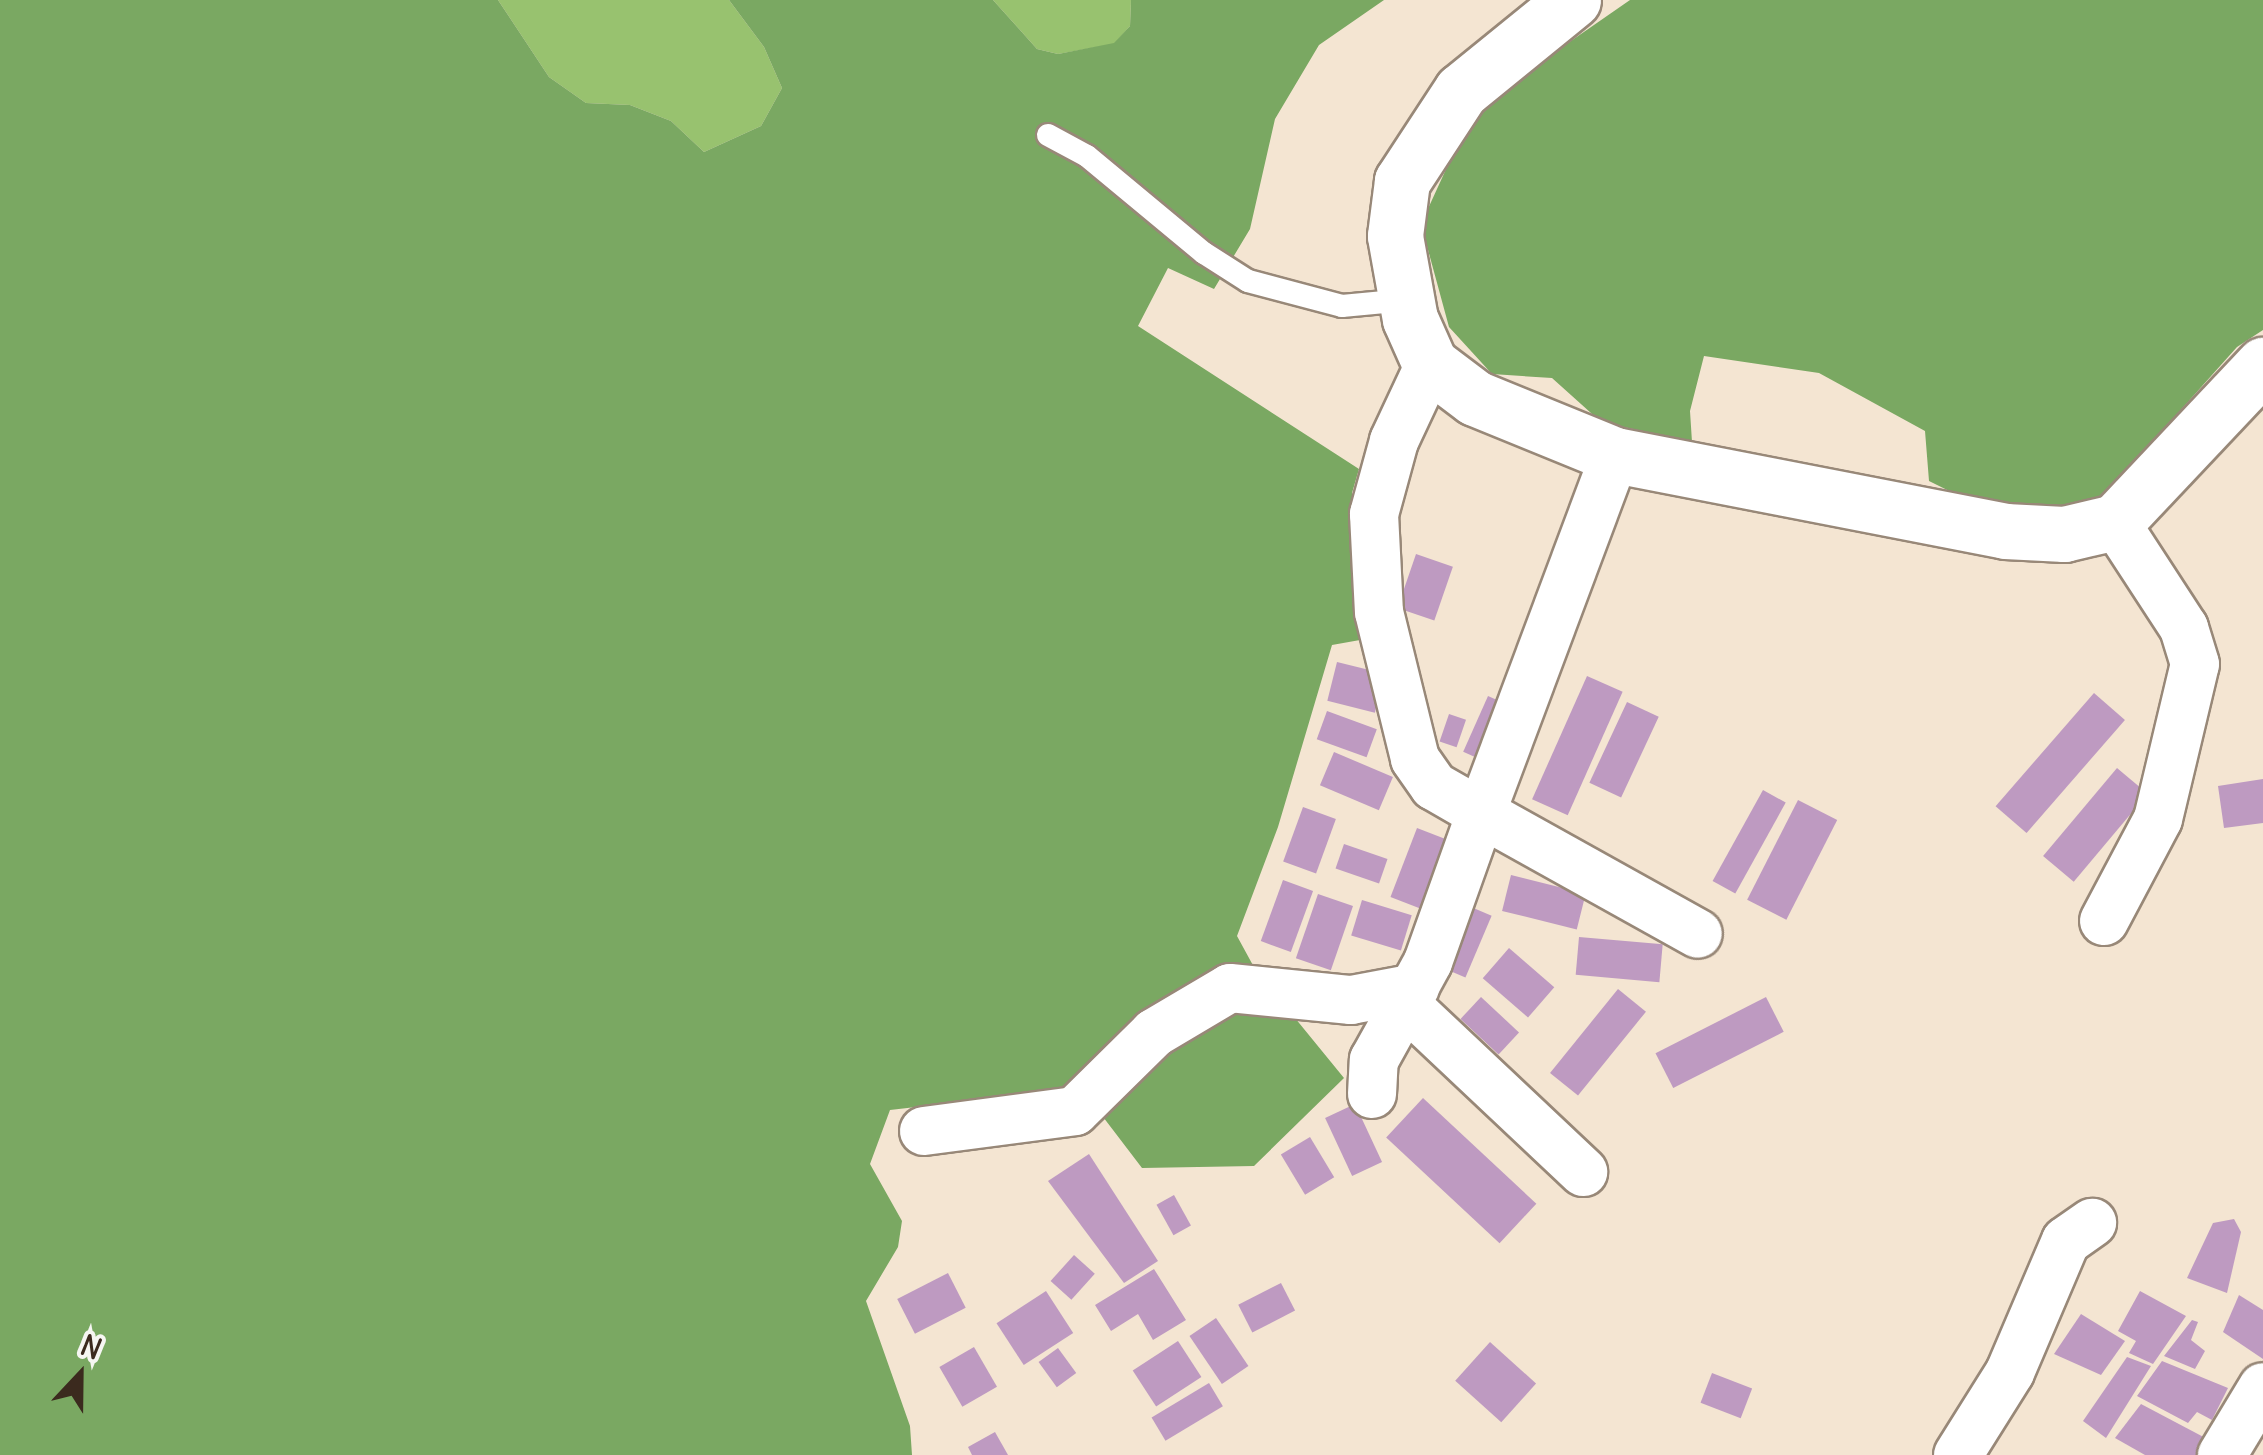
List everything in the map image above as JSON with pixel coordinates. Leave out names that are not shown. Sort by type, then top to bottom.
[{"type":"street","points":[[1572,0],[1461,90],[1426,136],[1402,181],[1397,218],[1406,300],[1430,364],[1475,398],[1616,455],[2005,530],[2064,534],[2115,522],[2263,365]]},
{"type":"street","points":[[1430,364],[1394,441],[1374,514],[1379,612],[1415,759],[1434,786],[1698,934]]},
{"type":"street","points":[[1372,1094],[1374,1060],[1410,996],[1616,455]]},
{"type":"street","points":[[2104,920],[2158,819],[2194,664],[2184,628],[2115,522]]},
{"type":"street","points":[[924,1130],[1075,1111],[1154,1033],[1230,988],[1351,1000],[1410,996],[1583,1172]]},
{"type":"street","points":[[1958,1455],[2004,1385],[2066,1242],[2092,1222]]},
{"type":"street","points":[[2222,1455],[2263,1387]]},
{"type":"lane","points":[[1048,136],[1088,156],[1248,281],[1342,306],[1406,300]]},
{"type":"green space","points":[[0,0],[498,0],[549,77],[586,103],[630,105],[671,121],[704,152],[761,126],[782,88],[764,47],[729,0],[993,0],[1037,49],[1058,54],[1114,43],[1130,26],[1131,0],[1384,0],[1319,45],[1275,119],[1250,229],[1214,289],[1168,268],[1138,326],[1359,469],[1352,493],[1360,640],[1332,645],[1278,827],[1237,936],[1255,969],[1344,1078],[1254,1166],[1142,1168],[1081,1088],[890,1110],[870,1164],[902,1221],[898,1247],[866,1301],[910,1426],[912,1455],[0,1455]]},
{"type":"green space","points":[[498,0],[729,0],[764,47],[782,88],[761,126],[704,152],[671,121],[630,105],[586,103],[549,77]]},
{"type":"green space","points":[[993,0],[1131,0],[1130,26],[1114,44],[1058,54],[1037,49]]},
{"type":"green space","points":[[1630,0],[2263,0],[2263,330],[2237,347],[2086,516],[2008,520],[1929,481],[1925,431],[1819,373],[1704,356],[1690,411],[1692,442],[1601,422],[1552,378],[1492,374],[1449,327],[1421,224],[1474,108]]},
{"type":"building","points":[[1416,554],[1453,567],[1434,621],[1397,608]]},
{"type":"building","points":[[1337,662],[1385,674],[1375,713],[1327,701]]},
{"type":"building","points":[[1587,676],[1623,692],[1568,815],[1532,799]]},
{"type":"building","points":[[2094,693],[2125,720],[2027,833],[1996,806]]},
{"type":"building","points":[[1488,696],[1513,707],[1488,763],[1463,752]]},
{"type":"building","points":[[1627,702],[1659,717],[1621,797],[1589,783]]},
{"type":"building","points":[[1327,711],[1377,729],[1367,757],[1317,739]]},
{"type":"building","points":[[1449,714],[1466,720],[1457,747],[1440,741]]},
{"type":"building","points":[[1334,752],[1393,777],[1379,810],[1320,785]]},
{"type":"building","points":[[2117,768],[2148,794],[2074,882],[2043,856]]},
{"type":"building","points":[[2263,779],[2263,823],[2224,828],[2218,786]]},
{"type":"building","points":[[1763,790],[1786,803],[1735,894],[1713,881]]},
{"type":"building","points":[[1798,800],[1837,820],[1786,920],[1747,900]]},
{"type":"building","points":[[1303,807],[1336,819],[1316,873],[1283,862]]},
{"type":"building","points":[[1417,828],[1451,841],[1424,910],[1390,897]]},
{"type":"building","points":[[1344,844],[1387,859],[1379,884],[1336,869]]},
{"type":"building","points":[[1511,875],[1586,894],[1577,930],[1502,911]]},
{"type":"building","points":[[1283,880],[1313,891],[1291,952],[1261,941]]},
{"type":"building","points":[[1318,894],[1353,906],[1331,970],[1296,958]]},
{"type":"building","points":[[1362,900],[1412,915],[1401,951],[1351,935]]},
{"type":"building","points":[[1464,904],[1492,916],[1465,977],[1438,966]]},
{"type":"building","points":[[1579,937],[1663,944],[1659,982],[1576,975]]},
{"type":"building","points":[[1509,948],[1554,987],[1528,1018],[1483,978]]},
{"type":"building","points":[[1618,989],[1646,1012],[1578,1096],[1550,1073]]},
{"type":"building","points":[[1481,997],[1519,1032],[1499,1054],[1461,1019]]},
{"type":"building","points":[[1766,997],[1784,1032],[1673,1088],[1656,1053]]},
{"type":"building","points":[[1423,1098],[1536,1204],[1500,1243],[1386,1137]]},
{"type":"building","points":[[1355,1104],[1382,1162],[1352,1176],[1325,1118]]},
{"type":"building","points":[[1310,1137],[1334,1177],[1305,1195],[1281,1155]]},
{"type":"building","points":[[1089,1154],[1158,1261],[1124,1283],[1048,1181]]},
{"type":"building","points":[[1174,1195],[1191,1226],[1173,1235],[1157,1205]]},
{"type":"building","points":[[2234,1219],[2241,1232],[2227,1293],[2187,1278],[2213,1223]]},
{"type":"building","points":[[1074,1255],[1095,1274],[1071,1300],[1051,1281]]},
{"type":"building","points":[[1154,1269],[1186,1320],[1153,1340],[1138,1314],[1111,1331],[1095,1305]]},
{"type":"building","points":[[948,1273],[966,1308],[915,1334],[897,1299]]},
{"type":"building","points":[[1281,1283],[1295,1311],[1252,1332],[1238,1305]]},
{"type":"building","points":[[1046,1291],[1073,1333],[1024,1365],[997,1323]]},
{"type":"building","points":[[2140,1291],[2186,1316],[2153,1364],[2129,1353],[2136,1341],[2118,1331]]},
{"type":"building","points":[[2239,1295],[2263,1310],[2263,1359],[2223,1332]]},
{"type":"building","points":[[2081,1314],[2125,1341],[2101,1375],[2054,1354]]},
{"type":"building","points":[[1216,1318],[1248,1366],[1222,1384],[1189,1336]]},
{"type":"building","points":[[2192,1320],[2198,1322],[2191,1340],[2205,1351],[2195,1369],[2164,1356]]},
{"type":"building","points":[[1178,1341],[1201,1377],[1156,1406],[1133,1370]]},
{"type":"building","points":[[1490,1342],[1536,1383],[1501,1422],[1455,1381]]},
{"type":"building","points":[[974,1347],[997,1387],[962,1407],[939,1367]]},
{"type":"building","points":[[1058,1348],[1076,1373],[1057,1387],[1039,1362]]},
{"type":"building","points":[[2127,1357],[2151,1366],[2106,1438],[2083,1421]]},
{"type":"building","points":[[2162,1361],[2228,1388],[2212,1420],[2197,1412],[2188,1423],[2137,1396]]},
{"type":"building","points":[[1712,1373],[1752,1388],[1741,1418],[1701,1403]]},
{"type":"building","points":[[1209,1383],[1223,1406],[1165,1441],[1152,1418]]},
{"type":"building","points":[[2141,1404],[2213,1442],[2207,1455],[2145,1455],[2115,1438]]},
{"type":"building","points":[[995,1432],[1008,1455],[972,1455],[968,1447]]}]
